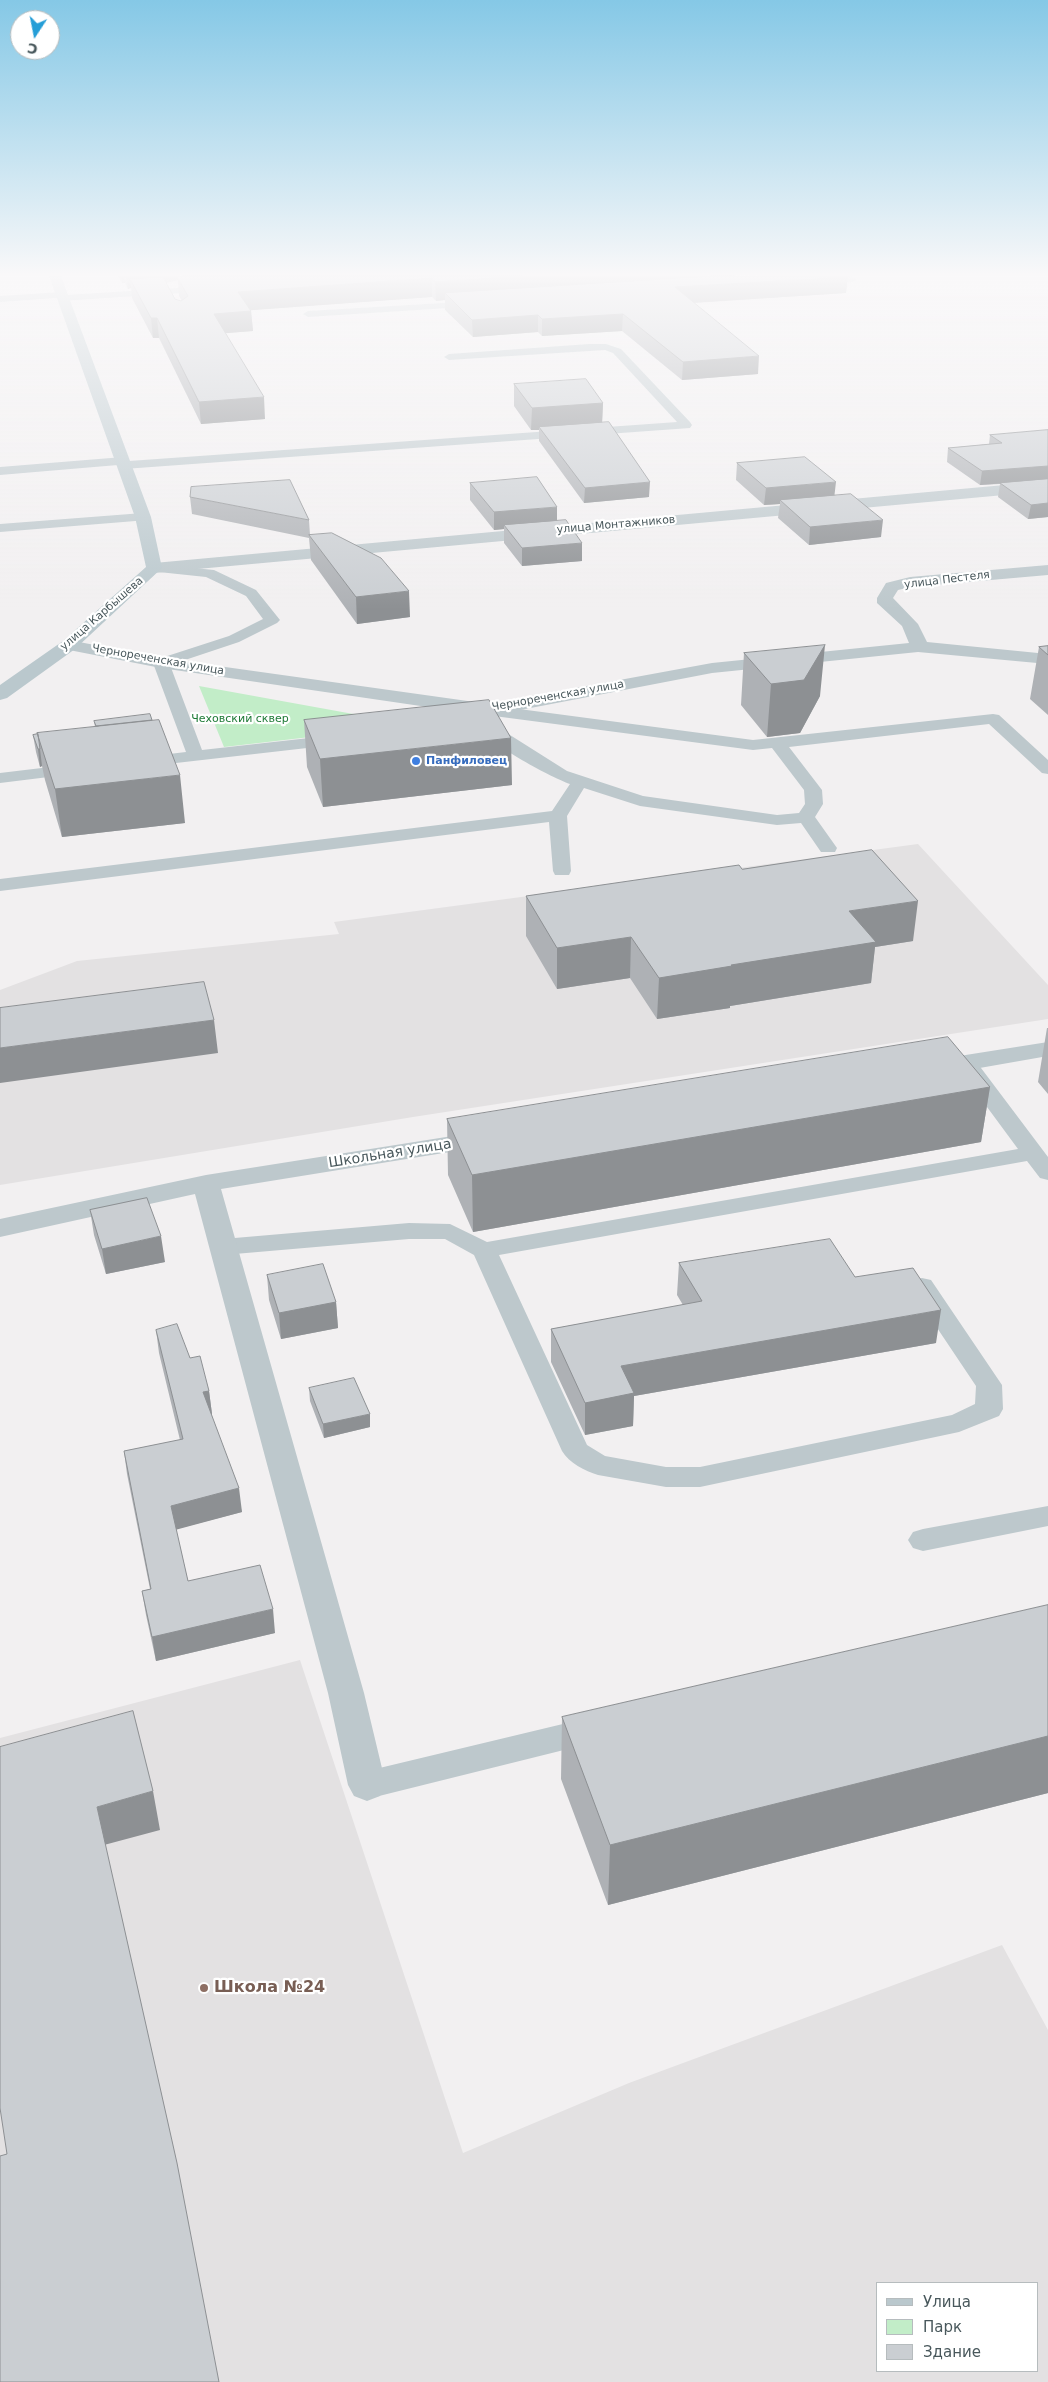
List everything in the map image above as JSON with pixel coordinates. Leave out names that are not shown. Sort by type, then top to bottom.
[{"type":"main road","points":[[95,387],[143,518],[154,568]]},
{"type":"main road","name":"улица Карбышева","points":[[0,694],[70,645],[154,568]]},
{"type":"street","name":"улица Монтажников","points":[[154,568],[1048,486]]},
{"type":"street","name":"улица Пестеля","points":[[918,647],[918,637],[914,628],[886,603],[885,598],[892,587],[910,582],[1048,570]]},
{"type":"street","name":"Чернореченская улица","points":[[70,645],[161,663],[485,717],[712,668],[918,647],[1048,659]]},
{"type":"street","points":[[908,1072],[1048,1049]]},
{"type":"street","name":"Школьная улица","points":[[0,1228],[206,1183],[508,1136]]},
{"type":"street","points":[[206,1183],[346,1693],[366,1785]]},
{"type":"lane","points":[[0,471],[686,426],[650,387]]},
{"type":"lane","points":[[0,528],[143,518]]},
{"type":"lane","points":[[154,568],[209,573],[251,593],[272,620],[234,639],[161,663],[196,756]]},
{"type":"lane","points":[[462,726],[485,717],[753,745],[993,720],[1048,769]]},
{"type":"lane","points":[[485,717],[497,736],[561,775],[640,801],[777,820],[792,820],[806,817],[814,804],[813,790],[777,743]]},
{"type":"lane","points":[[128,764],[354,738]]},
{"type":"lane","points":[[0,778],[88,768]]},
{"type":"lane","points":[[562,872],[558,816],[580,781]]},
{"type":"lane","points":[[0,885],[558,816]]},
{"type":"lane","points":[[806,817],[828,848]]},
{"type":"lane","points":[[966,1063],[1048,1173]]},
{"type":"lane","points":[[484,1250],[1033,1153]]},
{"type":"lane","points":[[223,1247],[409,1231],[450,1232],[484,1250],[576,1451],[598,1465],[666,1477],[700,1476],[959,1423],[989,1409],[989,1384],[920,1283]]},
{"type":"lane","points":[[923,1540],[1048,1516]]},
{"type":"lane","points":[[366,1785],[616,1724]]},
{"type":"shaded area","points":[[918,844],[1048,985],[1048,1019],[413,1117],[0,1185],[0,990],[77,961],[339,934],[334,922]]},
{"type":"shaded area","name":"Школа №24","points":[[300,1660],[463,2153],[629,2083],[1002,1945],[1048,2030],[1048,2382],[0,2382],[0,1738]]},
{"type":"green space","name":"Чеховский сквер","points":[[199,686],[414,725],[224,747]]},
{"type":"building","points":[[192,387],[258,387],[264,397],[199,402]]},
{"type":"building","points":[[516,387],[592,387],[603,403],[532,408]]},
{"type":"building","points":[[609,422],[650,482],[585,488],[539,427]]},
{"type":"building","points":[[1048,430],[1048,466],[982,471],[948,448],[1002,443],[990,435]]},
{"type":"building","points":[[805,457],[836,482],[766,488],[737,463]]},
{"type":"building","points":[[537,477],[557,507],[494,512],[470,483]]},
{"type":"building","points":[[1048,479],[1048,503],[1031,505],[1000,483]]},
{"type":"building","points":[[290,480],[309,520],[190,497],[191,487]]},
{"type":"building","points":[[851,494],[883,520],[810,527],[780,500]]},
{"type":"building","points":[[566,520],[582,543],[522,548],[504,525]]},
{"type":"building","points":[[332,533],[381,558],[409,591],[356,597],[309,535]]},
{"type":"building","points":[[825,645],[804,680],[771,684],[744,653]]},
{"type":"building","points":[[1048,646],[1048,655],[1039,647]]},
{"type":"building","points":[[489,700],[511,738],[320,759],[304,720]]},
{"type":"building","points":[[150,714],[152,720],[96,726],[94,721]]},
{"type":"building","points":[[159,720],[180,775],[55,789],[37,733]]},
{"type":"building","points":[[38,734],[40,749],[38,749],[33,735]]},
{"type":"building","points":[[872,850],[918,901],[849,911],[876,942],[659,978],[631,937],[557,948],[526,896],[739,865],[742,869]]},
{"type":"building","points":[[204,982],[214,1020],[0,1048],[0,1008]]},
{"type":"building","points":[[948,1037],[990,1087],[472,1175],[447,1119]]},
{"type":"building","points":[[147,1198],[161,1236],[102,1249],[90,1210]]},
{"type":"building","points":[[830,1239],[855,1277],[913,1268],[941,1310],[621,1366],[634,1393],[585,1403],[551,1329],[702,1301],[679,1263]]},
{"type":"building","points":[[323,1264],[336,1302],[279,1313],[267,1275]]},
{"type":"building","points":[[177,1324],[190,1358],[200,1356],[209,1391],[203,1392],[239,1488],[171,1506],[188,1581],[260,1565],[273,1609],[152,1637],[142,1591],[151,1589],[124,1451],[183,1439],[156,1330]]},
{"type":"building","points":[[354,1378],[370,1414],[323,1424],[309,1388]]},
{"type":"building","points":[[1048,1605],[1048,1736],[610,1845],[562,1717]]},
{"type":"building","points":[[133,1711],[153,1791],[97,1807],[177,2163],[219,2382],[0,2382],[0,2156],[7,2154],[0,2108],[0,1747]]},
{"type":"place","name":"Панфиловец","points":[[416,761]]},
{"type":"place","name":"Школа №24","points":[[204,1988]]}]
